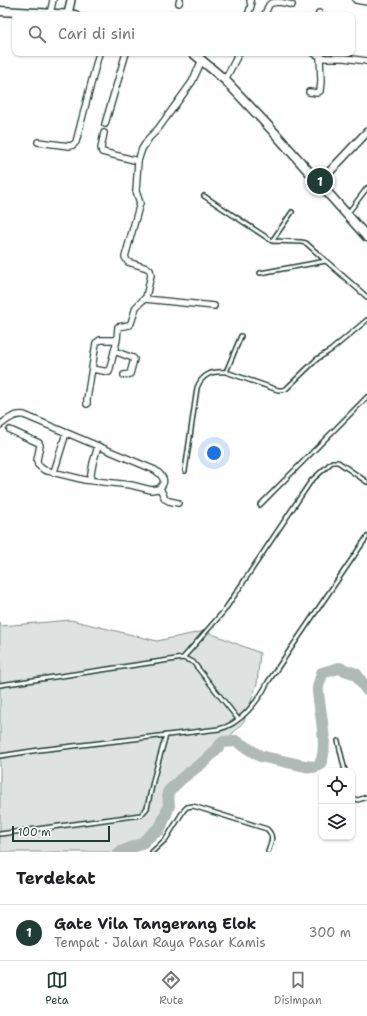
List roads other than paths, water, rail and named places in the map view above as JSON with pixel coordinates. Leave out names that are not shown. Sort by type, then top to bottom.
[{"type":"main road","points":[[0,11],[17,12]]},
{"type":"main road","points":[[197,56],[226,80],[367,237]]},
{"type":"street","points":[[50,12],[53,0]]},
{"type":"street","points":[[68,12],[71,0]]},
{"type":"street","points":[[249,12],[251,6],[250,0]]},
{"type":"street","points":[[356,0],[367,2]]},
{"type":"street","points":[[266,12],[268,6],[272,2],[292,5]]},
{"type":"street","points":[[38,142],[69,146],[76,142],[97,56]]},
{"type":"street","points":[[105,124],[125,56]]},
{"type":"street","points":[[226,80],[238,56]]},
{"type":"street","points":[[309,92],[320,91],[320,56],[325,58],[344,58],[367,61]]},
{"type":"street","points":[[92,369],[109,372],[117,340],[118,328],[131,323],[136,307],[146,299],[151,278],[150,270],[128,262],[125,257],[140,203],[136,191],[138,161],[145,144],[192,82],[202,60]]},
{"type":"street","points":[[319,183],[367,132]]},
{"type":"street","points":[[104,133],[101,148],[102,152],[138,161]]},
{"type":"street","points":[[146,299],[214,306]]},
{"type":"street","points":[[87,404],[97,341],[117,340]]},
{"type":"street","points":[[114,351],[134,359],[130,374],[124,375]]},
{"type":"street","points":[[0,425],[15,415],[21,414],[155,470],[161,474],[164,479],[163,484],[160,488],[151,490],[131,485],[90,480],[44,470],[38,464],[37,460],[40,445],[39,443],[10,430]]},
{"type":"street","points":[[54,472],[66,433]]},
{"type":"street","points":[[90,480],[98,446]]},
{"type":"street","points":[[160,488],[165,500],[178,503]]},
{"type":"lane","points":[[347,214],[367,188]]},
{"type":"lane","points":[[204,196],[272,241],[306,243],[367,297]]},
{"type":"lane","points":[[272,241],[292,212]]},
{"type":"lane","points":[[260,272],[326,261]]},
{"type":"lane","points":[[185,471],[197,388],[199,381],[203,377],[218,372],[226,372],[278,390],[286,389],[317,359],[331,350],[367,320]]},
{"type":"lane","points":[[226,372],[241,336]]},
{"type":"lane","points":[[260,505],[367,397]]},
{"type":"lane","points":[[183,658],[224,611],[311,482],[332,462],[338,462],[367,482]]},
{"type":"lane","points":[[0,756],[227,728],[255,703],[367,536]]},
{"type":"lane","points":[[0,685],[183,658],[193,662],[238,719]]},
{"type":"lane","points":[[0,834],[142,815],[147,808],[166,735]]},
{"type":"lane","points":[[338,741],[344,768]]},
{"type":"lane","points":[[355,799],[358,800],[367,797]]},
{"type":"lane","points":[[152,852],[166,839],[184,810],[187,807],[193,806],[267,829],[272,839],[268,852]]},
{"type":"waterway","points":[[120,852],[141,844],[161,826],[169,806],[168,792],[181,779],[206,760],[223,742],[236,741],[260,756],[305,766],[314,767],[319,765],[324,750],[318,689],[322,673],[339,668],[356,674],[367,690]]},
{"type":"place","name":"Gate Vila Tangerang Elok","points":[[320,181]]}]
